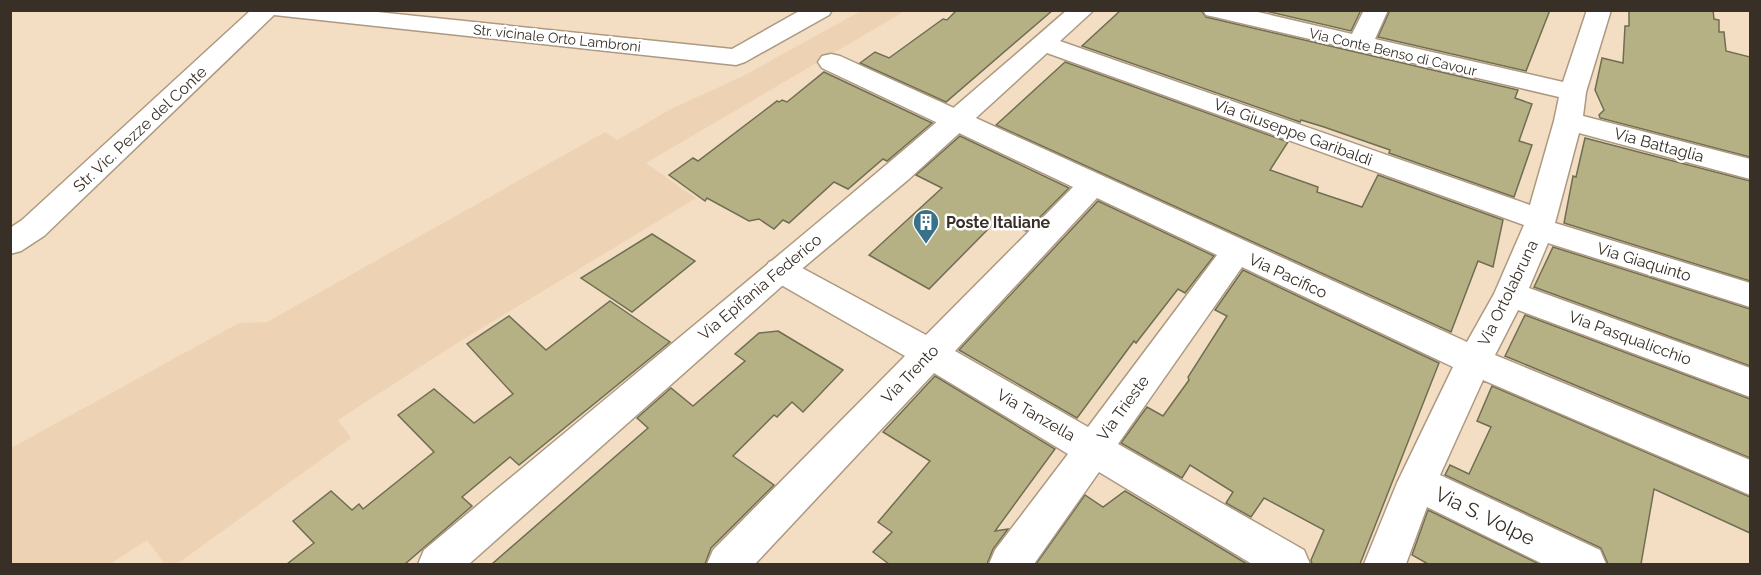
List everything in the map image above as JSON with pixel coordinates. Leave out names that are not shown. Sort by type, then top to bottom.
[{"type":"street","name":"Str. Vic. Pezze del Conte","points":[[10,243],[33,228],[266,10]]},
{"type":"street","name":"Str. vicinale Orto Lambroni","points":[[282,10],[736,57],[820,10]]},
{"type":"street","name":"Via Epifania Federico","points":[[439,564],[780,270],[899,172],[1082,10]]},
{"type":"street","name":"Via Conte Benso di Cavour","points":[[1215,10],[1360,44],[1570,107]]},
{"type":"street","points":[[1360,44],[1376,10]]},
{"type":"street","name":"Via Ortolabruna","points":[[1385,564],[1417,483],[1474,361],[1510,294],[1540,224],[1570,107],[1599,10]]},
{"type":"street","name":"Via Giuseppe Garibaldi","points":[[1045,44],[1540,224]]},
{"type":"street","name":"Via Pacifico","points":[[831,62],[1474,361],[1750,478]]},
{"type":"street","name":"Via Battaglia","points":[[1570,107],[1750,169]]},
{"type":"street","name":"Via Trento","points":[[728,564],[1093,184]]},
{"type":"street","name":"Via Giaquinto","points":[[1540,224],[1750,295]]},
{"type":"street","name":"Via Trieste","points":[[1010,564],[1236,252]]},
{"type":"street","name":"Via Tanzella","points":[[780,270],[929,353],[1289,564]]},
{"type":"street","name":"Via Pasqualicchio","points":[[1510,294],[1750,383]]},
{"type":"street","name":"Via S. Volpe","points":[[1417,483],[1585,564]]},
{"type":"shaded area","points":[[861,11],[905,11],[646,163],[696,198],[454,345],[338,420],[351,438],[177,564],[165,564],[147,540],[110,564],[11,564],[11,448],[239,323],[267,322],[605,132],[617,140],[673,108],[741,77]]},
{"type":"building","points":[[957,10],[1053,10],[946,102],[860,63],[875,52],[889,58],[943,19],[947,20]]},
{"type":"building","points":[[1121,10],[1201,10],[1206,17],[1518,90],[1515,98],[1532,104],[1519,141],[1532,145],[1514,197],[1389,153],[1390,150],[1324,127],[1301,120],[1300,122],[1082,46]]},
{"type":"building","points":[[1261,10],[1361,10],[1351,31]]},
{"type":"building","points":[[1390,10],[1550,10],[1526,71],[1378,37]]},
{"type":"building","points":[[1629,10],[1713,10],[1714,19],[1719,20],[1719,32],[1724,32],[1726,51],[1750,57],[1750,157],[1600,118],[1599,115],[1604,110],[1595,90],[1602,58],[1623,63],[1625,26],[1629,26]]},
{"type":"building","points":[[1065,62],[1288,142],[1270,170],[1318,187],[1317,192],[1362,207],[1378,175],[1503,220],[1493,267],[1478,261],[1451,332],[996,125]]},
{"type":"building","points":[[824,72],[932,123],[887,161],[883,159],[848,189],[834,182],[789,223],[783,220],[774,229],[759,219],[749,221],[707,198],[705,201],[669,175],[693,158],[698,161],[777,101],[787,102]]},
{"type":"building","points":[[960,136],[1069,188],[1026,231],[1000,217],[929,289],[869,255],[942,188],[916,175]]},
{"type":"building","points":[[1585,138],[1750,181],[1750,281],[1564,223],[1573,176],[1576,177]]},
{"type":"building","points":[[1098,201],[1214,256],[1185,293],[1178,289],[1136,343],[1134,341],[1077,418],[959,350]]},
{"type":"building","points":[[652,234],[695,261],[632,312],[581,278]]},
{"type":"building","points":[[1553,247],[1750,309],[1750,366],[1534,287]]},
{"type":"building","points":[[1243,270],[1439,363],[1360,564],[1312,564],[1311,560],[1324,530],[1264,498],[1251,517],[1226,503],[1233,492],[1190,465],[1182,478],[1121,443],[1147,407],[1163,416],[1189,380],[1188,377],[1227,316],[1215,310]]},
{"type":"building","points":[[610,301],[670,342],[519,465],[510,457],[462,497],[472,506],[405,564],[287,564],[314,543],[293,521],[331,491],[352,510],[359,504],[363,509],[434,452],[398,415],[434,389],[474,423],[513,394],[467,344],[509,316],[546,350]]},
{"type":"building","points":[[1525,315],[1750,399],[1750,458],[1505,356]]},
{"type":"building","points":[[778,331],[843,370],[803,412],[792,402],[777,417],[774,415],[733,456],[774,485],[711,548],[705,564],[492,564],[648,428],[637,418],[671,388],[693,406],[745,361],[735,354],[759,333]]},
{"type":"building","points":[[935,376],[1055,449],[995,531],[1008,529],[993,549],[987,564],[889,564],[873,552],[892,532],[878,522],[930,461],[883,432]]},
{"type":"building","points":[[1492,386],[1750,497],[1750,533],[1654,489],[1641,564],[1608,564],[1601,548],[1445,475],[1450,465],[1469,474],[1491,427],[1477,421]]},
{"type":"building","points":[[1125,491],[1247,564],[1036,564],[1085,495],[1103,507]]},
{"type":"building","points":[[1428,510],[1539,564],[1428,564],[1412,555]]},
{"type":"place","name":"Poste Italiane","points":[[926,245]]}]
